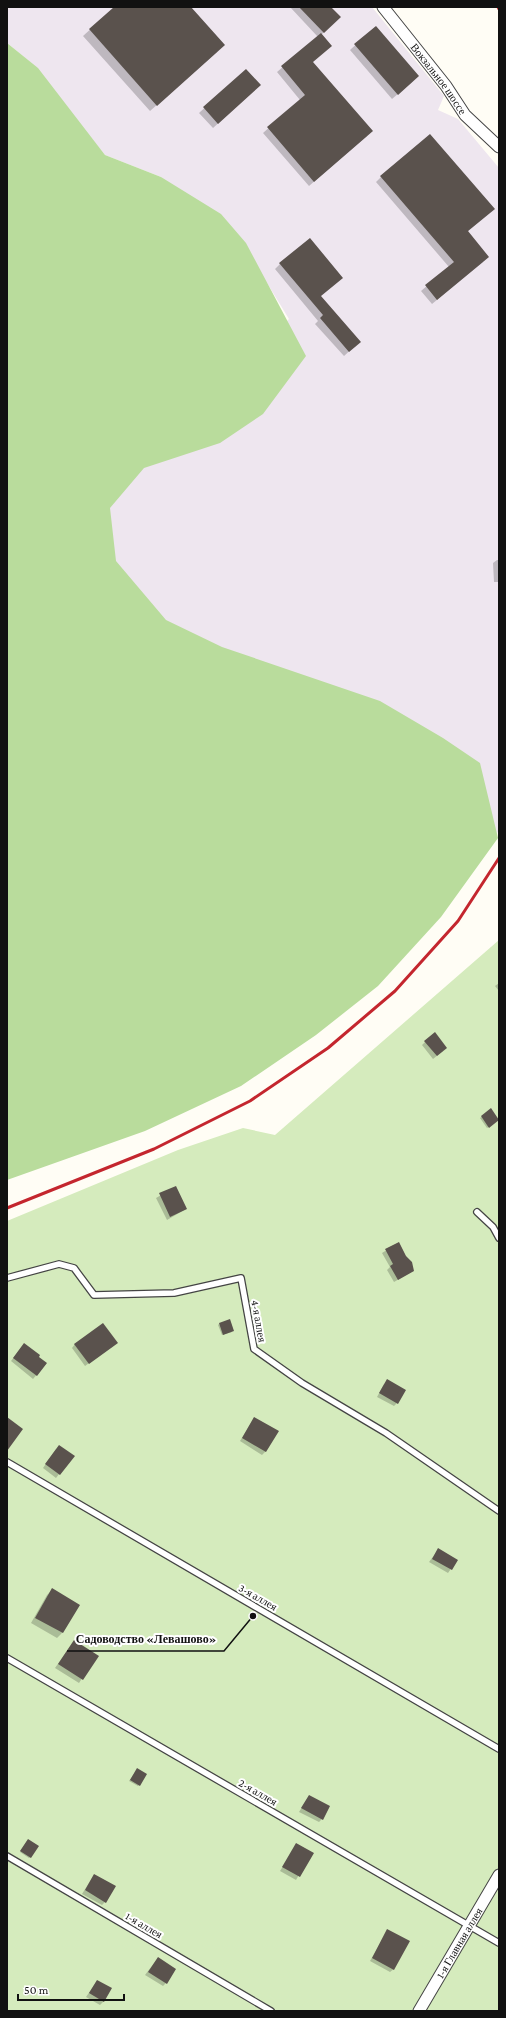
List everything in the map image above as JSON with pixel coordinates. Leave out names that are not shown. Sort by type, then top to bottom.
[{"type":"street","name":"Вокзальное шоссе","points":[[383,7],[446,86],[465,116],[499,147]]},
{"type":"street","name":"1-я Главная аллея","points":[[419,2011],[499,1875]]},
{"type":"lane","points":[[477,1212],[493,1226],[499,1238]]},
{"type":"lane","name":"4-я аллея","points":[[7,1278],[59,1264],[74,1268],[94,1295],[174,1293],[241,1278],[254,1349],[302,1384],[386,1433],[499,1511]]},
{"type":"lane","name":"3-я аллея","points":[[7,1462],[499,1749]]},
{"type":"lane","name":"2-я аллея","points":[[7,1658],[499,1943]]},
{"type":"lane","name":"1-я аллея","points":[[7,1856],[271,2011]]},
{"type":"shaded area","points":[[7,7],[372,7],[444,96],[438,110],[458,119],[499,168],[499,830],[470,873],[123,612],[100,502],[289,319],[267,283],[161,177],[105,155],[30,62],[7,43]]},
{"type":"green space","points":[[7,43],[38,68],[105,155],[161,177],[221,214],[246,243],[306,356],[263,414],[220,443],[144,468],[110,508],[116,561],[166,620],[222,647],[380,701],[443,738],[480,763],[498,838],[441,917],[378,986],[316,1035],[241,1086],[145,1131],[7,1180]]},
{"type":"green space","points":[[499,940],[499,2011],[7,2011],[7,1221],[178,1150],[243,1128],[275,1135]]},
{"type":"building","points":[[114,7],[191,7],[225,45],[157,106],[89,29]]},
{"type":"building","points":[[299,7],[331,7],[341,17],[324,33]]},
{"type":"building","points":[[376,26],[419,76],[398,95],[354,44]]},
{"type":"building","points":[[321,33],[332,46],[313,62],[373,131],[314,182],[267,127],[305,95],[281,66]]},
{"type":"building","points":[[246,69],[261,85],[218,124],[203,107]]},
{"type":"building","points":[[430,134],[495,209],[468,231],[489,257],[437,300],[425,285],[454,262],[380,176]]},
{"type":"building","points":[[310,238],[343,278],[321,296],[361,342],[349,352],[320,318],[323,315],[279,263]]},
{"type":"building","points":[[435,1032],[447,1048],[437,1056],[424,1041]]},
{"type":"building","points":[[491,1108],[499,1120],[489,1128],[481,1116]]},
{"type":"building","points":[[176,1186],[187,1209],[170,1217],[159,1193]]},
{"type":"building","points":[[399,1242],[406,1256],[412,1262],[414,1271],[398,1280],[390,1266],[393,1264],[385,1249]]},
{"type":"building","points":[[230,1319],[234,1331],[223,1335],[219,1323]]},
{"type":"building","points":[[103,1323],[118,1343],[89,1364],[74,1344]]},
{"type":"building","points":[[24,1343],[40,1355],[39,1357],[47,1363],[37,1376],[13,1358]]},
{"type":"building","points":[[387,1379],[406,1390],[398,1404],[379,1393]]},
{"type":"building","points":[[7,1417],[23,1429],[7,1451]]},
{"type":"building","points":[[254,1417],[279,1431],[266,1452],[242,1438]]},
{"type":"building","points":[[59,1445],[75,1456],[60,1475],[45,1464]]},
{"type":"building","points":[[438,1548],[458,1560],[452,1570],[432,1559]]},
{"type":"building","points":[[52,1588],[80,1605],[63,1633],[35,1618]]},
{"type":"building","points":[[74,1640],[99,1656],[83,1680],[58,1664]]},
{"type":"building","points":[[137,1768],[147,1774],[140,1786],[130,1780]]},
{"type":"building","points":[[309,1795],[330,1806],[323,1820],[301,1808]]},
{"type":"building","points":[[28,1839],[39,1846],[31,1858],[20,1851]]},
{"type":"building","points":[[296,1843],[314,1853],[300,1877],[282,1867]]},
{"type":"building","points":[[94,1874],[116,1886],[106,1903],[85,1890]]},
{"type":"building","points":[[387,1929],[410,1941],[394,1970],[372,1958]]},
{"type":"building","points":[[158,1957],[176,1969],[167,1984],[148,1972]]},
{"type":"building","points":[[97,1980],[112,1988],[104,2002],[89,1993]]},
{"type":"railway","points":[[7,1208],[154,1149],[250,1101],[328,1048],[395,991],[458,921],[499,858]]},
{"type":"place","name":"Садоводство «Левашово»","points":[[253,1616]]}]
